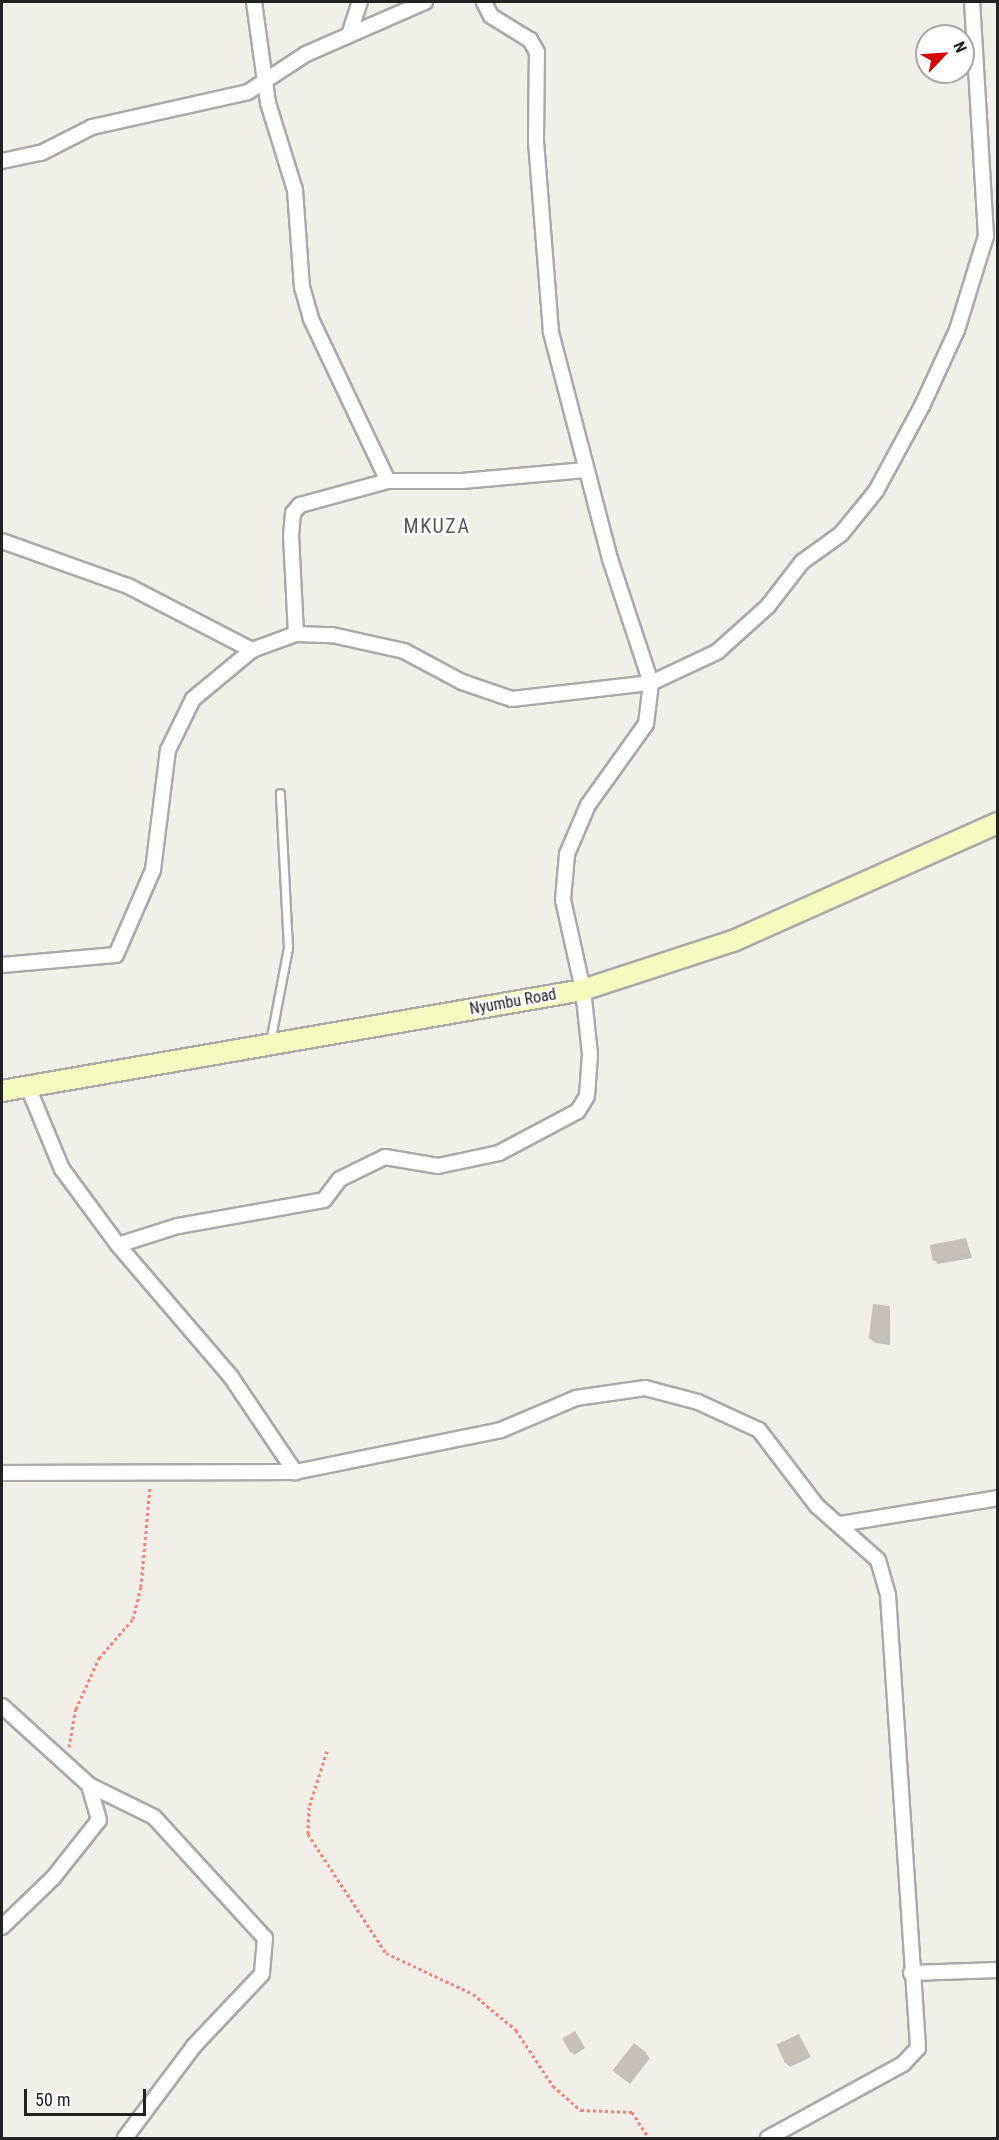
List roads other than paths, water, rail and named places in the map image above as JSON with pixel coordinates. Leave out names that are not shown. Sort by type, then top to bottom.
[{"type":"street","points":[[254,2],[265,80],[295,190],[302,286],[311,319],[388,481]]},
{"type":"street","points":[[349,34],[360,2]]},
{"type":"street","points":[[2,161],[41,153],[93,128],[248,92],[265,80],[349,34],[425,2]]},
{"type":"street","points":[[118,1245],[178,1226],[324,1200],[340,1179],[385,1157],[454,1166],[520,1144],[578,1111],[587,1096],[590,1054],[583,990],[563,900],[567,854],[588,805],[646,724],[651,683],[586,470],[551,332],[536,153],[537,52],[530,40],[491,16],[484,2]]},
{"type":"street","points":[[2,965],[116,955],[153,870],[168,750],[193,699],[252,650],[296,634],[388,646],[490,694],[512,699],[651,683],[717,652],[768,606],[802,562],[841,534],[876,491],[922,406],[957,330],[986,236],[972,2]]},
{"type":"street","points":[[296,634],[293,513],[300,505],[388,481],[462,481],[586,470]]},
{"type":"street","points":[[2,541],[137,590],[252,650]]},
{"type":"street","name":"Nyumbu Road","points":[[2,1091],[583,990],[733,941],[998,823]]},
{"type":"street","points":[[28,1087],[62,1169],[118,1245],[231,1377],[296,1472]]},
{"type":"street","points":[[2,1473],[152,1470],[296,1472],[501,1430],[576,1398],[645,1388],[698,1402],[759,1430],[817,1506],[878,1560],[888,1594],[911,1973],[918,2048],[903,2064],[768,2139]]},
{"type":"street","points":[[840,1524],[998,1498]]},
{"type":"street","points":[[2,1706],[89,1785],[154,1817],[265,1938],[262,1974],[194,2046],[125,2139]]},
{"type":"street","points":[[2,1927],[53,1878],[99,1820],[89,1785]]},
{"type":"street","points":[[911,1973],[998,1970]]},
{"type":"lane","points":[[269,1045],[288,948],[280,793]]},
{"type":"district","name":"MKUZA","points":[[437,526]]}]
